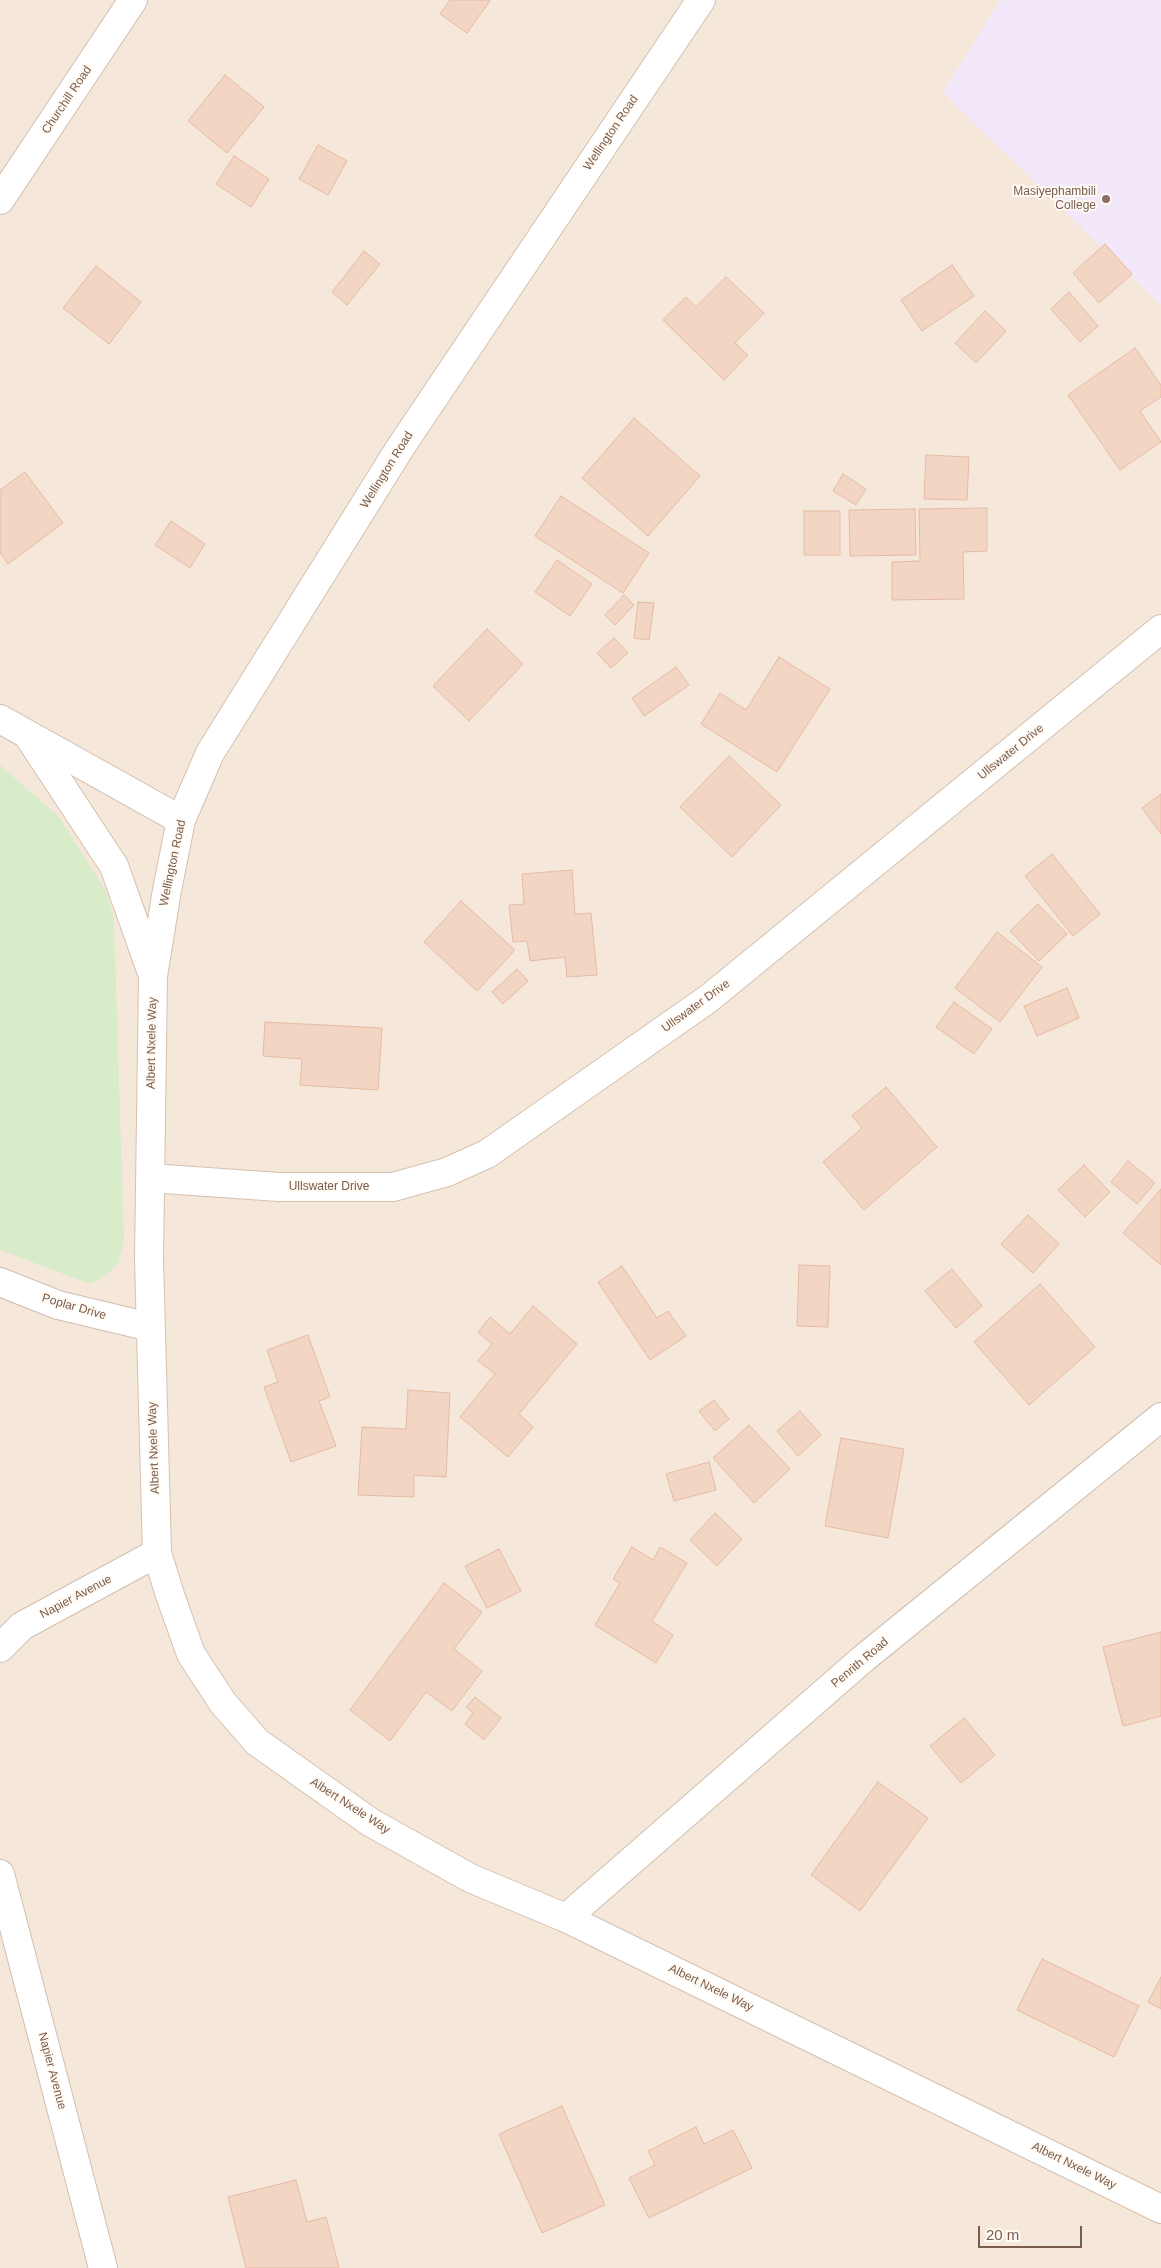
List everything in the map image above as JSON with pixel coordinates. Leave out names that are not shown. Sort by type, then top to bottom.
[{"type":"main road","name":"Churchill Road","points":[[0,200],[133,0]]},
{"type":"main road","name":"Wellington Road","points":[[153,976],[181,820],[210,753],[400,448],[701,0]]},
{"type":"main road","name":"Ullswater Drive","points":[[150,1178],[279,1187],[392,1187],[447,1172],[486,1154],[708,999],[1161,628]]},
{"type":"main road","points":[[0,719],[29,737],[181,820]]},
{"type":"main road","points":[[29,737],[114,866],[153,976]]},
{"type":"main road","name":"Albert Nxele Way","points":[[153,976],[150,1327],[158,1553],[170,1595],[191,1654],[222,1704],[257,1742],[320,1789],[395,1836],[470,1878],[566,1918],[1161,2209]]},
{"type":"main road","name":"Poplar Drive","points":[[0,1282],[58,1305],[150,1327]]},
{"type":"main road","name":"Penrith Road","points":[[566,1918],[864,1658],[1161,1417]]},
{"type":"main road","name":"Napier Avenue","points":[[0,1648],[22,1626],[158,1553]]},
{"type":"main road","name":"Napier Avenue","points":[[0,1874],[103,2268]]},
{"type":"shaded area","points":[[0,0],[1161,0],[1161,2268],[0,2268]]},
{"type":"shaded area","name":"Masiyephambili College","points":[[1000,0],[1161,0],[1161,305],[943,93]]},
{"type":"green space","points":[[0,765],[59,817],[106,891],[114,919],[124,1241],[118,1264],[103,1278],[90,1284],[0,1250]]},
{"type":"building","points":[[450,0],[490,1],[467,33],[440,14]]},
{"type":"building","points":[[225,75],[264,107],[227,153],[188,121]]},
{"type":"building","points":[[318,145],[347,161],[328,195],[299,179]]},
{"type":"building","points":[[234,156],[269,179],[251,207],[216,184]]},
{"type":"building","points":[[1105,244],[1132,274],[1099,303],[1073,273]]},
{"type":"building","points":[[364,251],[380,264],[347,305],[332,292]]},
{"type":"building","points":[[952,265],[974,296],[922,331],[901,300]]},
{"type":"building","points":[[96,266],[141,302],[109,344],[63,308]]},
{"type":"building","points":[[726,277],[764,313],[735,343],[748,355],[724,380],[663,320],[686,297],[696,307]]},
{"type":"building","points":[[1069,292],[1098,326],[1080,342],[1051,309]]},
{"type":"building","points":[[985,311],[1006,331],[976,363],[955,343]]},
{"type":"building","points":[[1135,348],[1161,385],[1161,397],[1140,411],[1161,442],[1120,470],[1068,395]]},
{"type":"building","points":[[634,418],[700,476],[648,536],[582,478]]},
{"type":"building","points":[[926,455],[969,457],[967,500],[924,499]]},
{"type":"building","points":[[25,472],[63,523],[8,564],[0,553],[0,490]]},
{"type":"building","points":[[843,474],[866,489],[856,505],[833,491]]},
{"type":"building","points":[[561,496],[649,553],[623,593],[535,536]]},
{"type":"building","points":[[987,508],[987,551],[963,552],[964,599],[892,600],[892,562],[920,561],[919,509]]},
{"type":"building","points":[[915,509],[916,555],[850,556],[849,510]]},
{"type":"building","points":[[804,511],[840,511],[840,555],[804,555]]},
{"type":"building","points":[[171,521],[205,544],[190,568],[155,545]]},
{"type":"building","points":[[557,560],[592,584],[570,616],[535,592]]},
{"type":"building","points":[[624,595],[634,605],[615,625],[605,615]]},
{"type":"building","points":[[638,602],[654,603],[649,640],[634,638]]},
{"type":"building","points":[[487,629],[523,664],[469,721],[433,686]]},
{"type":"building","points":[[614,638],[628,653],[611,668],[597,653]]},
{"type":"building","points":[[779,657],[830,689],[777,772],[701,724],[720,693],[746,710]]},
{"type":"building","points":[[676,667],[689,685],[644,716],[632,698]]},
{"type":"building","points":[[729,756],[781,805],[732,857],[680,807]]},
{"type":"building","points":[[1161,794],[1161,834],[1142,808]]},
{"type":"building","points":[[1052,854],[1100,914],[1073,936],[1025,876]]},
{"type":"building","points":[[572,870],[575,914],[591,913],[597,975],[567,977],[565,957],[530,961],[527,941],[513,942],[509,905],[524,904],[522,874]]},
{"type":"building","points":[[461,901],[515,950],[477,991],[424,942]]},
{"type":"building","points":[[1038,904],[1067,934],[1039,961],[1010,931]]},
{"type":"building","points":[[997,932],[1042,967],[1000,1022],[955,988]]},
{"type":"building","points":[[517,969],[528,981],[503,1004],[492,992]]},
{"type":"building","points":[[1067,988],[1079,1018],[1037,1036],[1024,1006]]},
{"type":"building","points":[[954,1002],[992,1029],[974,1054],[936,1027]]},
{"type":"building","points":[[265,1022],[382,1028],[378,1090],[300,1085],[302,1059],[263,1056]]},
{"type":"building","points":[[886,1087],[937,1147],[864,1210],[823,1162],[862,1128],[852,1116]]},
{"type":"building","points":[[1128,1161],[1155,1183],[1137,1204],[1111,1182]]},
{"type":"building","points":[[1084,1165],[1110,1192],[1085,1217],[1058,1190]]},
{"type":"building","points":[[1161,1189],[1161,1265],[1123,1233]]},
{"type":"building","points":[[1028,1215],[1059,1244],[1033,1273],[1001,1244]]},
{"type":"building","points":[[799,1265],[830,1266],[828,1327],[797,1326]]},
{"type":"building","points":[[622,1266],[657,1318],[668,1311],[686,1336],[650,1360],[598,1282]]},
{"type":"building","points":[[952,1269],[982,1306],[956,1328],[925,1291]]},
{"type":"building","points":[[1040,1284],[1095,1347],[1029,1405],[974,1342]]},
{"type":"building","points":[[533,1306],[577,1344],[519,1414],[533,1427],[508,1457],[460,1417],[495,1374],[478,1361],[492,1344],[478,1332],[490,1317],[510,1334]]},
{"type":"building","points":[[308,1335],[330,1397],[319,1401],[336,1446],[291,1462],[264,1387],[278,1382],[267,1350]]},
{"type":"building","points":[[408,1390],[450,1393],[446,1477],[414,1475],[414,1497],[358,1495],[362,1427],[406,1429]]},
{"type":"building","points":[[714,1400],[729,1419],[715,1431],[699,1411]]},
{"type":"building","points":[[800,1411],[821,1435],[798,1456],[777,1431]]},
{"type":"building","points":[[749,1425],[790,1469],[754,1503],[713,1458]]},
{"type":"building","points":[[841,1438],[904,1449],[888,1538],[825,1526]]},
{"type":"building","points":[[709,1462],[716,1490],[674,1501],[666,1474]]},
{"type":"building","points":[[715,1513],[742,1539],[717,1566],[690,1540]]},
{"type":"building","points":[[632,1547],[653,1560],[660,1547],[687,1563],[652,1621],[673,1635],[656,1663],[595,1625],[620,1583],[613,1579]]},
{"type":"building","points":[[499,1549],[521,1591],[487,1608],[465,1566]]},
{"type":"building","points":[[444,1583],[482,1612],[454,1649],[482,1671],[452,1711],[426,1692],[390,1741],[350,1710]]},
{"type":"building","points":[[1161,1632],[1161,1716],[1123,1726],[1103,1647]]},
{"type":"building","points":[[475,1697],[501,1718],[484,1740],[465,1724],[473,1713],[466,1707]]},
{"type":"building","points":[[964,1718],[995,1755],[961,1783],[930,1746]]},
{"type":"building","points":[[878,1782],[928,1818],[860,1911],[811,1875]]},
{"type":"building","points":[[1042,1959],[1139,2006],[1114,2057],[1017,2010]]},
{"type":"building","points":[[1161,1977],[1161,2009],[1148,2002]]},
{"type":"building","points":[[562,2106],[605,2205],[542,2233],[499,2134]]},
{"type":"building","points":[[696,2127],[704,2144],[733,2130],[752,2168],[649,2218],[629,2178],[655,2165],[648,2151]]},
{"type":"building","points":[[296,2180],[307,2222],[326,2217],[339,2268],[246,2268],[228,2197]]},
{"type":"place","name":"Masiyephambili College","points":[[1106,199]]}]
